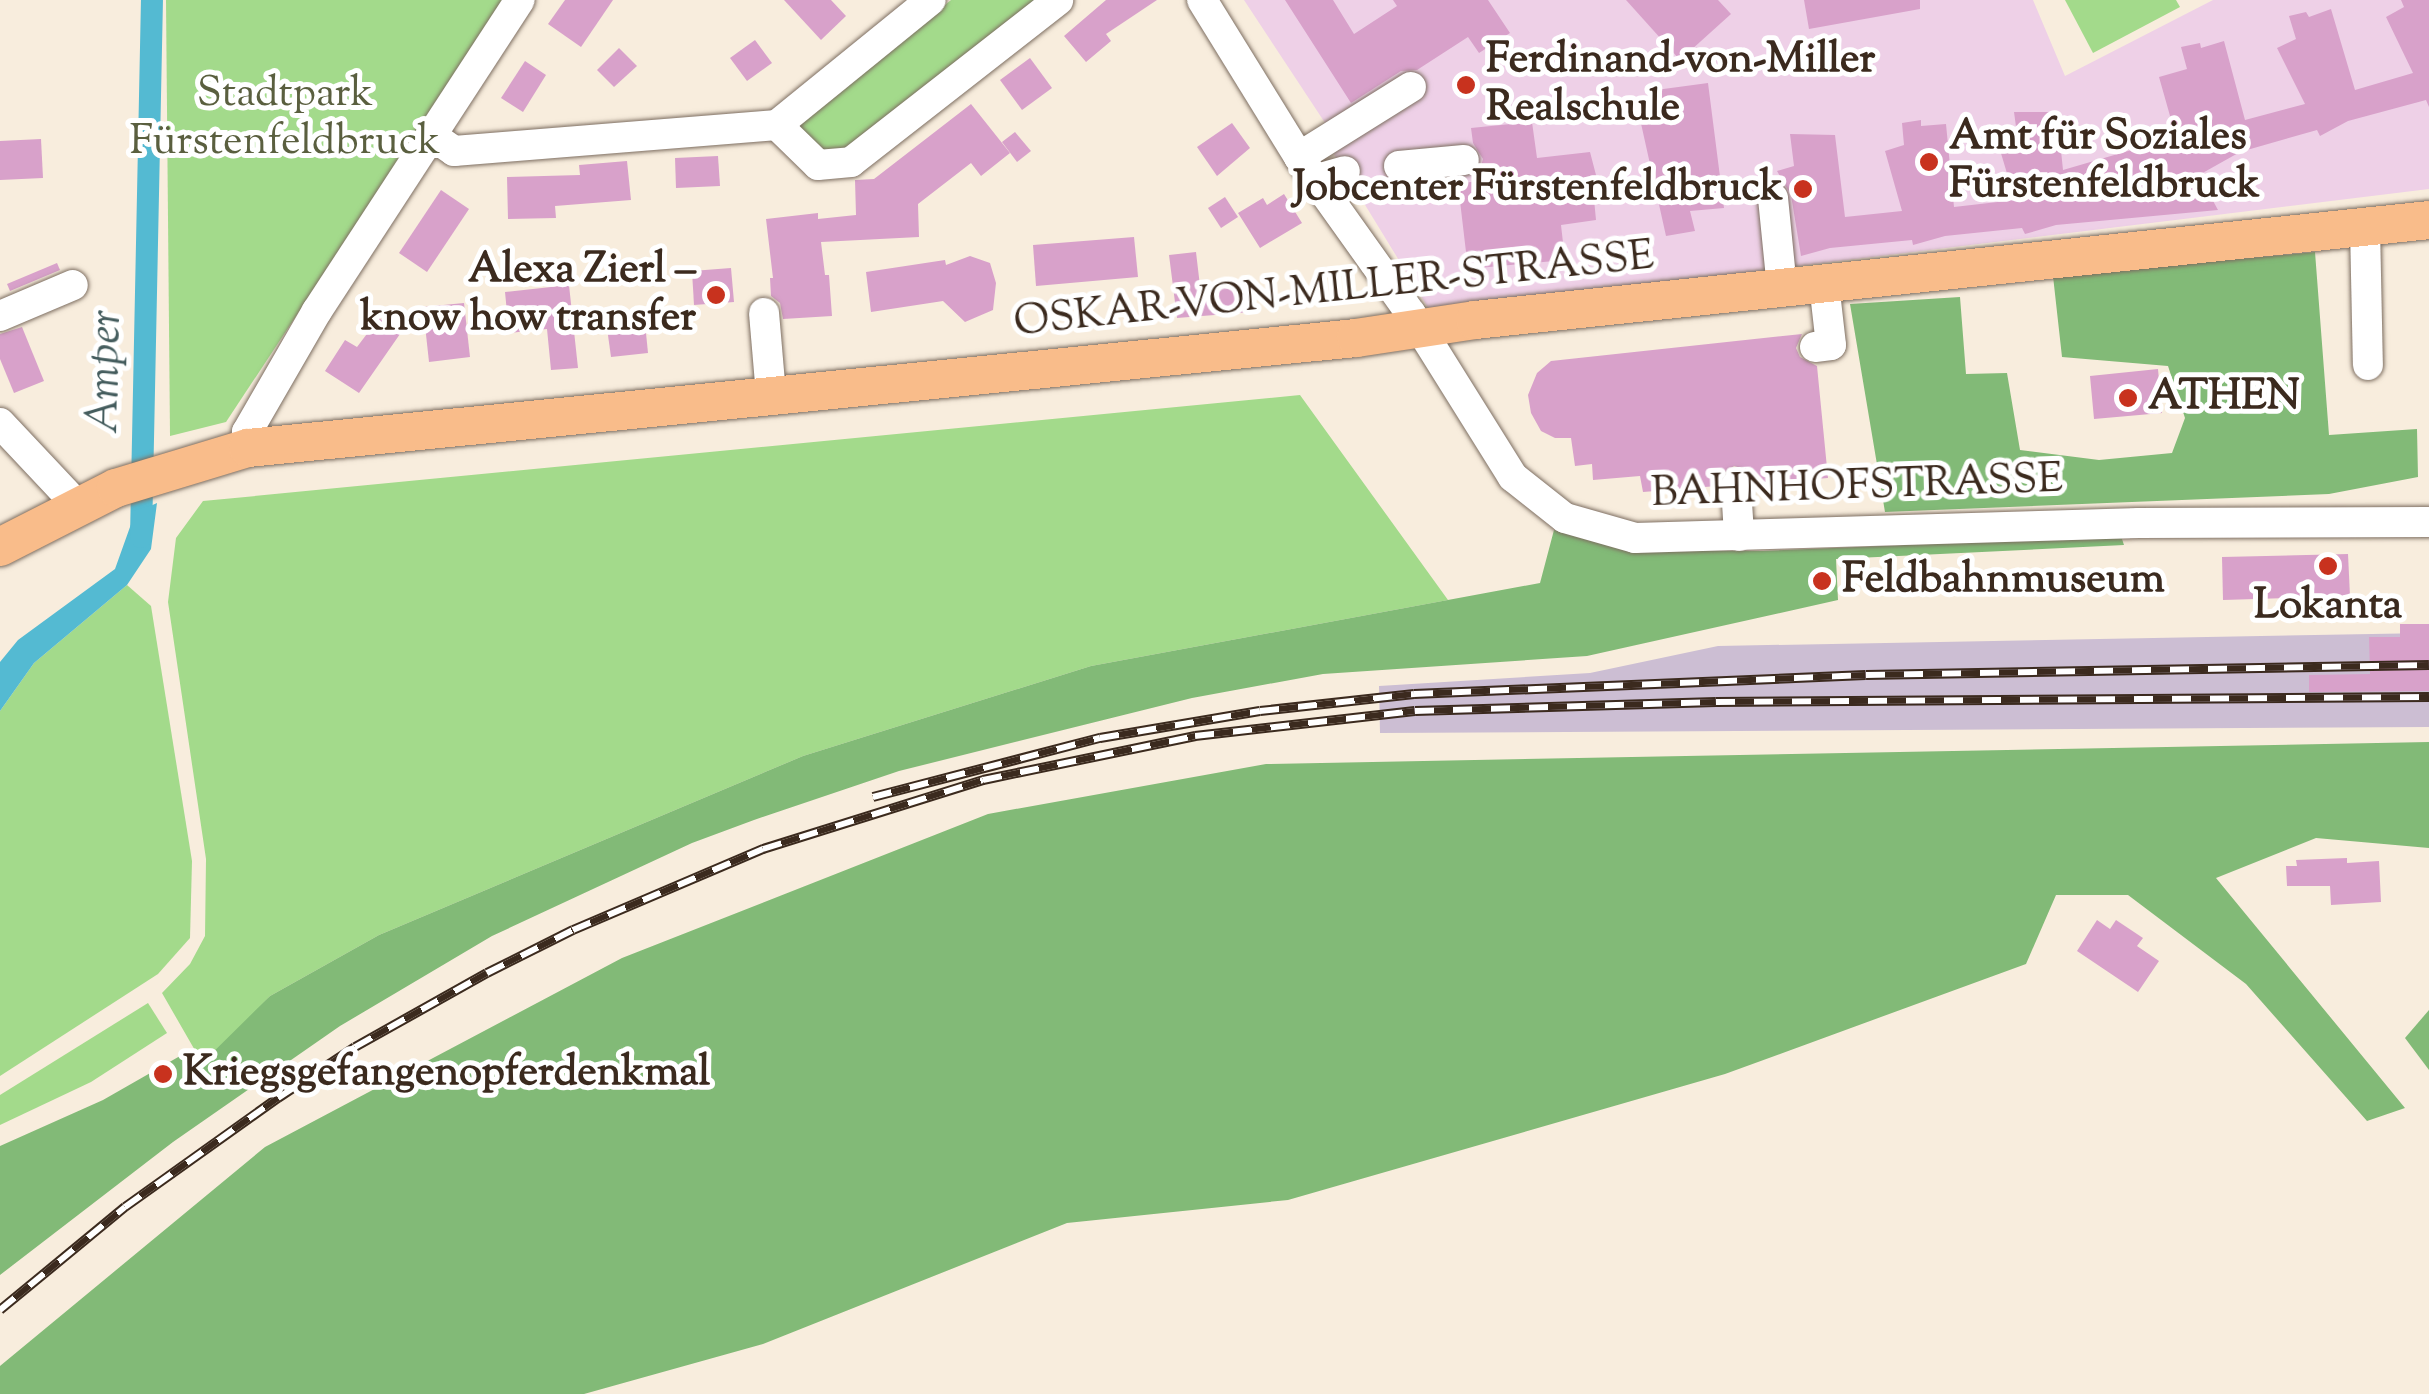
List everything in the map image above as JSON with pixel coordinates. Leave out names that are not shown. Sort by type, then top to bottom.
[{"type":"main road","name":"OSKAR-VON-MILLER-STRASSE","points":[[0,548],[116,488],[160,471],[248,448],[1356,338],[1419,327],[2429,220]]},
{"type":"street","points":[[248,448],[247,432],[317,311],[520,0]]},
{"type":"street","points":[[431,135],[454,151],[777,124],[931,0]]},
{"type":"street","points":[[777,124],[818,165],[851,162],[1058,0]]},
{"type":"street","name":"BAHNHOFSTRASSE","points":[[1202,0],[1307,169],[1419,327],[1513,477],[1565,518],[1635,538],[2140,523],[2429,522]]},
{"type":"street","points":[[1307,169],[1411,86]]},
{"type":"street","points":[[1398,166],[1464,160]]},
{"type":"street","points":[[1307,169],[1345,171]]},
{"type":"street","points":[[1773,198],[1782,288]]},
{"type":"street","points":[[2365,227],[2368,365]]},
{"type":"street","points":[[1814,346],[1831,346],[1824,284]]},
{"type":"street","points":[[0,316],[73,286]]},
{"type":"street","points":[[764,313],[772,395]]},
{"type":"street","points":[[0,424],[78,506]]},
{"type":"street","points":[[1736,484],[1739,536]]},
{"type":"shaded area","points":[[1244,0],[2033,0],[2065,76],[2213,0],[2429,0],[2429,189],[1430,311],[1329,146],[1335,138]]},
{"type":"shaded area","points":[[2429,633],[2429,727],[1380,733],[1379,686],[1590,673],[1718,646]]},
{"type":"green space","name":"Stadtpark Fürstenfeldbruck","points":[[166,0],[505,0],[226,422],[170,436]]},
{"type":"green space","points":[[951,0],[1044,0],[848,153],[822,153],[797,126]]},
{"type":"green space","points":[[2065,0],[2176,0],[2180,7],[2093,53]]},
{"type":"green space","points":[[2315,252],[2329,435],[2417,429],[2418,477],[2329,494],[1885,512],[1850,304],[1960,297],[1966,374],[2007,373],[2020,450],[2099,460],[2172,453],[2185,418],[2168,366],[2062,357],[2053,276]]},
{"type":"green space","points":[[1300,395],[1448,600],[1091,666],[803,756],[379,935],[270,996],[204,1066],[162,993],[190,964],[205,936],[206,859],[168,602],[176,538],[203,501]]},
{"type":"green space","points":[[1554,530],[1634,550],[1763,551],[2121,536],[2124,545],[1836,559],[1838,600],[1587,656],[1323,674],[1192,698],[899,771],[754,820],[692,843],[492,936],[340,1026],[173,1142],[0,1275],[0,1146],[103,1100],[180,1056],[191,1074],[270,996],[379,935],[803,756],[1091,666],[1540,583]]},
{"type":"green space","points":[[127,585],[151,606],[192,861],[190,938],[158,974],[0,1076],[0,711],[34,663]]},
{"type":"green space","points":[[2429,742],[2429,848],[2316,838],[2216,878],[2405,1108],[2367,1121],[2246,984],[2128,895],[2056,895],[2026,964],[1725,1074],[1288,1200],[1067,1223],[763,1344],[584,1394],[0,1394],[0,1366],[265,1147],[622,958],[988,814],[1266,764]]},
{"type":"green space","points":[[148,1003],[167,1033],[91,1082],[0,1125],[0,1095]]},
{"type":"green space","points":[[2429,1010],[2429,1070],[2405,1038]]},
{"type":"water","points":[[157,503],[151,549],[127,585],[34,663],[0,711],[0,662],[18,640],[115,569],[135,513]]},
{"type":"building","points":[[565,0],[613,0],[581,47],[548,24]]},
{"type":"building","points":[[784,0],[831,0],[846,16],[821,40]]},
{"type":"building","points":[[1106,0],[1157,0],[1106,34],[1111,41],[1086,62],[1064,36]]},
{"type":"building","points":[[1285,0],[1333,0],[1354,34],[1397,6],[1393,0],[1488,0],[1510,33],[1479,53],[1468,37],[1417,70],[1401,71],[1351,103]]},
{"type":"building","points":[[1626,0],[1718,0],[1731,14],[1680,60]]},
{"type":"building","points":[[1804,0],[1920,0],[1920,9],[1809,29]]},
{"type":"building","points":[[2401,0],[2429,0],[2429,107],[2426,100],[2348,121],[2320,136],[2317,130],[2240,152],[2199,175],[2218,210],[2056,225],[2025,234],[2022,228],[1945,236],[1913,245],[1912,240],[1830,248],[1801,256],[1791,195],[1777,171],[1794,166],[1790,134],[1835,135],[1845,217],[1902,211],[1885,151],[1904,145],[1902,123],[1921,120],[1921,126],[1946,124],[1954,207],[2015,200],[1997,140],[2017,134],[2014,112],[2057,112],[2063,170],[2176,137],[2159,77],[2187,69],[2181,47],[2200,43],[2201,48],[2224,41],[2245,120],[2305,104],[2277,48],[2296,39],[2289,16],[2306,12],[2309,17],[2331,9],[2355,90],[2413,73],[2386,17],[2404,7]]},
{"type":"building","points":[[755,40],[772,63],[747,81],[730,58]]},
{"type":"building","points":[[619,48],[637,66],[614,87],[597,70]]},
{"type":"building","points":[[1030,58],[1052,88],[1022,110],[1000,80]]},
{"type":"building","points":[[525,61],[546,75],[523,112],[501,98]]},
{"type":"building","points":[[1708,83],[1724,208],[1690,211],[1695,231],[1666,236],[1638,110],[1659,104],[1656,90]]},
{"type":"building","points":[[971,104],[1010,153],[981,176],[971,163],[918,204],[919,237],[821,242],[825,275],[829,275],[832,316],[783,319],[780,303],[771,296],[773,278],[766,219],[818,213],[818,219],[856,215],[855,180],[874,179]]},
{"type":"building","points":[[1532,122],[1537,158],[1590,152],[1602,198],[1594,199],[1596,220],[1561,225],[1565,260],[1468,269],[1458,184],[1477,181],[1483,159],[1473,143],[1471,128]]},
{"type":"building","points":[[1232,123],[1250,148],[1217,176],[1197,147]]},
{"type":"building","points":[[1015,132],[1031,151],[1017,162],[1002,142]]},
{"type":"building","points":[[41,139],[43,178],[0,180],[0,141]]},
{"type":"building","points":[[718,156],[720,186],[676,188],[675,158]]},
{"type":"building","points":[[627,161],[631,200],[555,206],[556,218],[508,219],[507,177],[580,175],[579,165]]},
{"type":"building","points":[[441,190],[469,209],[427,272],[399,253]]},
{"type":"building","points":[[1284,194],[1302,223],[1260,248],[1238,213],[1263,198],[1267,205]]},
{"type":"building","points":[[1225,197],[1238,217],[1221,228],[1208,208]]},
{"type":"building","points":[[1134,237],[1138,277],[1036,286],[1033,245]]},
{"type":"building","points":[[1196,252],[1200,286],[1248,281],[1252,312],[1177,318],[1169,255]]},
{"type":"building","points":[[970,256],[990,263],[996,283],[993,310],[965,322],[943,301],[871,312],[866,272],[945,260],[946,265]]},
{"type":"building","points":[[57,263],[60,270],[10,291],[7,284]]},
{"type":"building","points":[[731,268],[734,302],[694,305],[692,271]]},
{"type":"building","points":[[569,285],[578,368],[551,370],[547,329],[509,333],[505,292]]},
{"type":"building","points":[[464,303],[470,357],[429,362],[423,307]]},
{"type":"building","points":[[379,318],[400,334],[359,393],[325,371],[345,340],[357,347]]},
{"type":"building","points":[[645,323],[648,353],[611,357],[607,328]]},
{"type":"building","points":[[22,327],[44,381],[14,393],[0,359],[0,334]]},
{"type":"building","points":[[1802,334],[1796,348],[1800,357],[1817,366],[1828,478],[1755,484],[1745,469],[1734,466],[1720,476],[1717,486],[1643,492],[1640,476],[1593,480],[1592,464],[1575,466],[1571,438],[1555,438],[1541,431],[1531,413],[1528,395],[1537,373],[1551,361]]},
{"type":"building","points":[[2158,369],[2162,413],[2094,419],[2090,376]]},
{"type":"building","points":[[2348,554],[2350,596],[2223,600],[2222,557]]},
{"type":"building","points":[[2400,624],[2429,624],[2429,691],[2309,692],[2309,675],[2370,674],[2369,637],[2400,637]]},
{"type":"building","points":[[2347,858],[2347,863],[2379,861],[2381,902],[2331,905],[2330,886],[2287,886],[2286,866],[2297,866],[2296,860]]},
{"type":"building","points":[[2097,920],[2110,929],[2116,920],[2143,938],[2137,946],[2159,961],[2138,992],[2077,951]]},
{"type":"waterway","name":"Amper","points":[[141,537],[152,0]]},
{"type":"railway","points":[[873,797],[1100,738],[1260,711],[1414,694],[1866,675],[2429,665]]},
{"type":"railway","points":[[0,1310],[125,1207],[278,1098],[355,1047],[487,973],[573,930],[763,849],[983,780],[1195,736],[1415,711],[1716,702],[2429,697]]},
{"type":"place","name":"Ferdinand-von-Miller Realschule","points":[[1466,85]]},
{"type":"place","name":"Amt für Soziales Fürstenfeldbruck","points":[[1929,162]]},
{"type":"place","name":"Jobcenter Fürstenfeldbruck","points":[[1803,189]]},
{"type":"place","name":"Alexa Zierl – know how transfer","points":[[716,295]]},
{"type":"place","name":"ATHEN","points":[[2128,398]]},
{"type":"place","name":"Lokanta","points":[[2328,566]]},
{"type":"place","name":"Feldbahnmuseum","points":[[1822,581]]},
{"type":"place","name":"Kriegsgefangenopferdenkmal","points":[[163,1074]]}]
